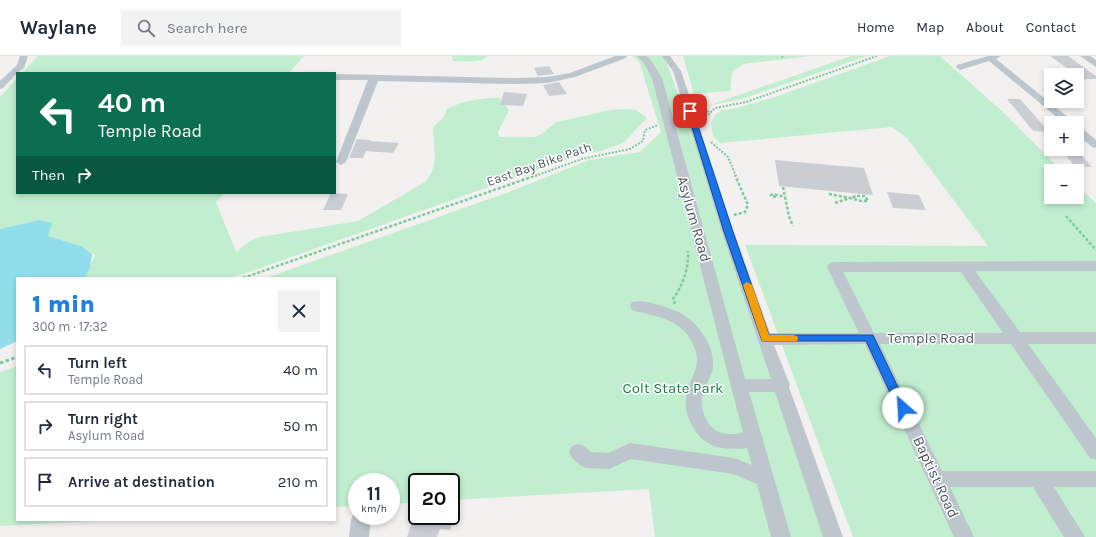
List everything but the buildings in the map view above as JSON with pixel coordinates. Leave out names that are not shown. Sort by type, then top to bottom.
[{"type":"street","points":[[0,86],[21,66],[24,56]]},
{"type":"street","points":[[336,77],[515,81],[546,80],[572,75],[623,56]]},
{"type":"street","name":"Asylum Road","points":[[641,56],[647,61],[655,73],[753,440],[781,537]]},
{"type":"street","name":"Asylum Road","points":[[666,56],[677,71],[696,116],[728,232],[782,385],[833,537]]},
{"type":"street","points":[[1084,56],[1096,64]]},
{"type":"street","points":[[960,67],[993,57],[1062,116]]},
{"type":"street","points":[[341,162],[374,78]]},
{"type":"street","points":[[1084,135],[1096,145]]},
{"type":"street","points":[[965,266],[1096,266]]},
{"type":"street","points":[[965,266],[1096,452]]},
{"type":"street","name":"Baptist Road","points":[[964,537],[834,267],[965,266]]},
{"type":"street","points":[[636,306],[672,314],[690,329],[699,339],[705,358],[705,368],[694,395],[693,408],[697,420],[702,428],[712,437],[719,440],[753,440]]},
{"type":"street","name":"Temple Road","points":[[766,339],[1096,338]]},
{"type":"street","points":[[739,386],[782,385]]},
{"type":"street","points":[[578,452],[587,460],[608,461],[630,451],[671,456],[734,466],[764,478]]},
{"type":"street","points":[[937,479],[1096,479]]},
{"type":"street","points":[[1039,480],[1075,537]]},
{"type":"path","points":[[696,116],[703,120],[720,107],[746,102],[877,56]]},
{"type":"path","points":[[696,116],[712,112]]},
{"type":"path","name":"East Bay Bike Path","points":[[245,277],[582,159],[601,154],[626,151],[643,141],[645,130],[650,127],[668,124]]},
{"type":"path","points":[[783,186],[789,216],[793,226]]},
{"type":"path","points":[[829,194],[851,198],[863,202],[868,201],[867,198],[862,196],[851,198],[835,203]]},
{"type":"path","points":[[776,196],[785,197]]},
{"type":"path","points":[[1066,216],[1096,250]]},
{"type":"path","points":[[0,363],[16,357]]},
{"type":"green space","points":[[38,56],[304,56],[290,72],[23,72]]},
{"type":"green space","points":[[452,56],[488,56],[485,59],[467,62],[453,61]]},
{"type":"green space","name":"Colt State Park","points":[[632,56],[664,56],[729,232],[836,537],[655,537],[649,489],[460,500],[460,473],[408,473],[408,503],[400,503],[400,473],[348,473],[348,506],[336,507],[336,277],[269,277],[509,192],[589,160],[640,152],[661,132],[639,61]]},
{"type":"green space","points":[[683,56],[811,56],[743,64],[732,72],[730,91],[694,94]]},
{"type":"green space","points":[[851,56],[867,56],[742,99],[707,106]]},
{"type":"green space","points":[[890,56],[940,56],[1004,113],[1044,153],[1044,156],[1047,156],[1055,164],[1044,164],[1044,204],[1084,204],[1084,192],[1096,203],[1096,537],[853,537],[745,245],[988,246],[907,138],[892,127],[720,143],[713,136],[711,124],[715,115],[722,110],[737,108],[775,97]]},
{"type":"green space","points":[[16,79],[16,194],[224,194],[216,202],[236,252],[250,241],[260,237],[358,221],[425,182],[434,164],[435,150],[433,129],[444,116],[447,109],[465,102],[480,99],[499,98],[509,110],[498,132],[499,137],[534,137],[542,134],[556,122],[611,110],[636,110],[647,118],[623,143],[601,151],[582,154],[232,277],[85,277],[95,255],[81,246],[48,236],[51,223],[39,220],[0,229],[0,97]]},
{"type":"green space","points":[[16,366],[16,521],[92,521],[0,526],[0,372]]},
{"type":"water","points":[[39,220],[52,223],[48,236],[81,246],[92,254],[90,268],[86,277],[16,277],[16,341],[0,349],[0,229]]},
{"type":"pier","points":[[11,57],[15,60],[15,63],[0,78],[0,67],[3,59]]},
{"type":"slow traffic","points":[[747,285],[766,339],[793,338]]},
{"type":"route","points":[[690,111],[728,232],[766,339],[869,338],[903,408]]}]
